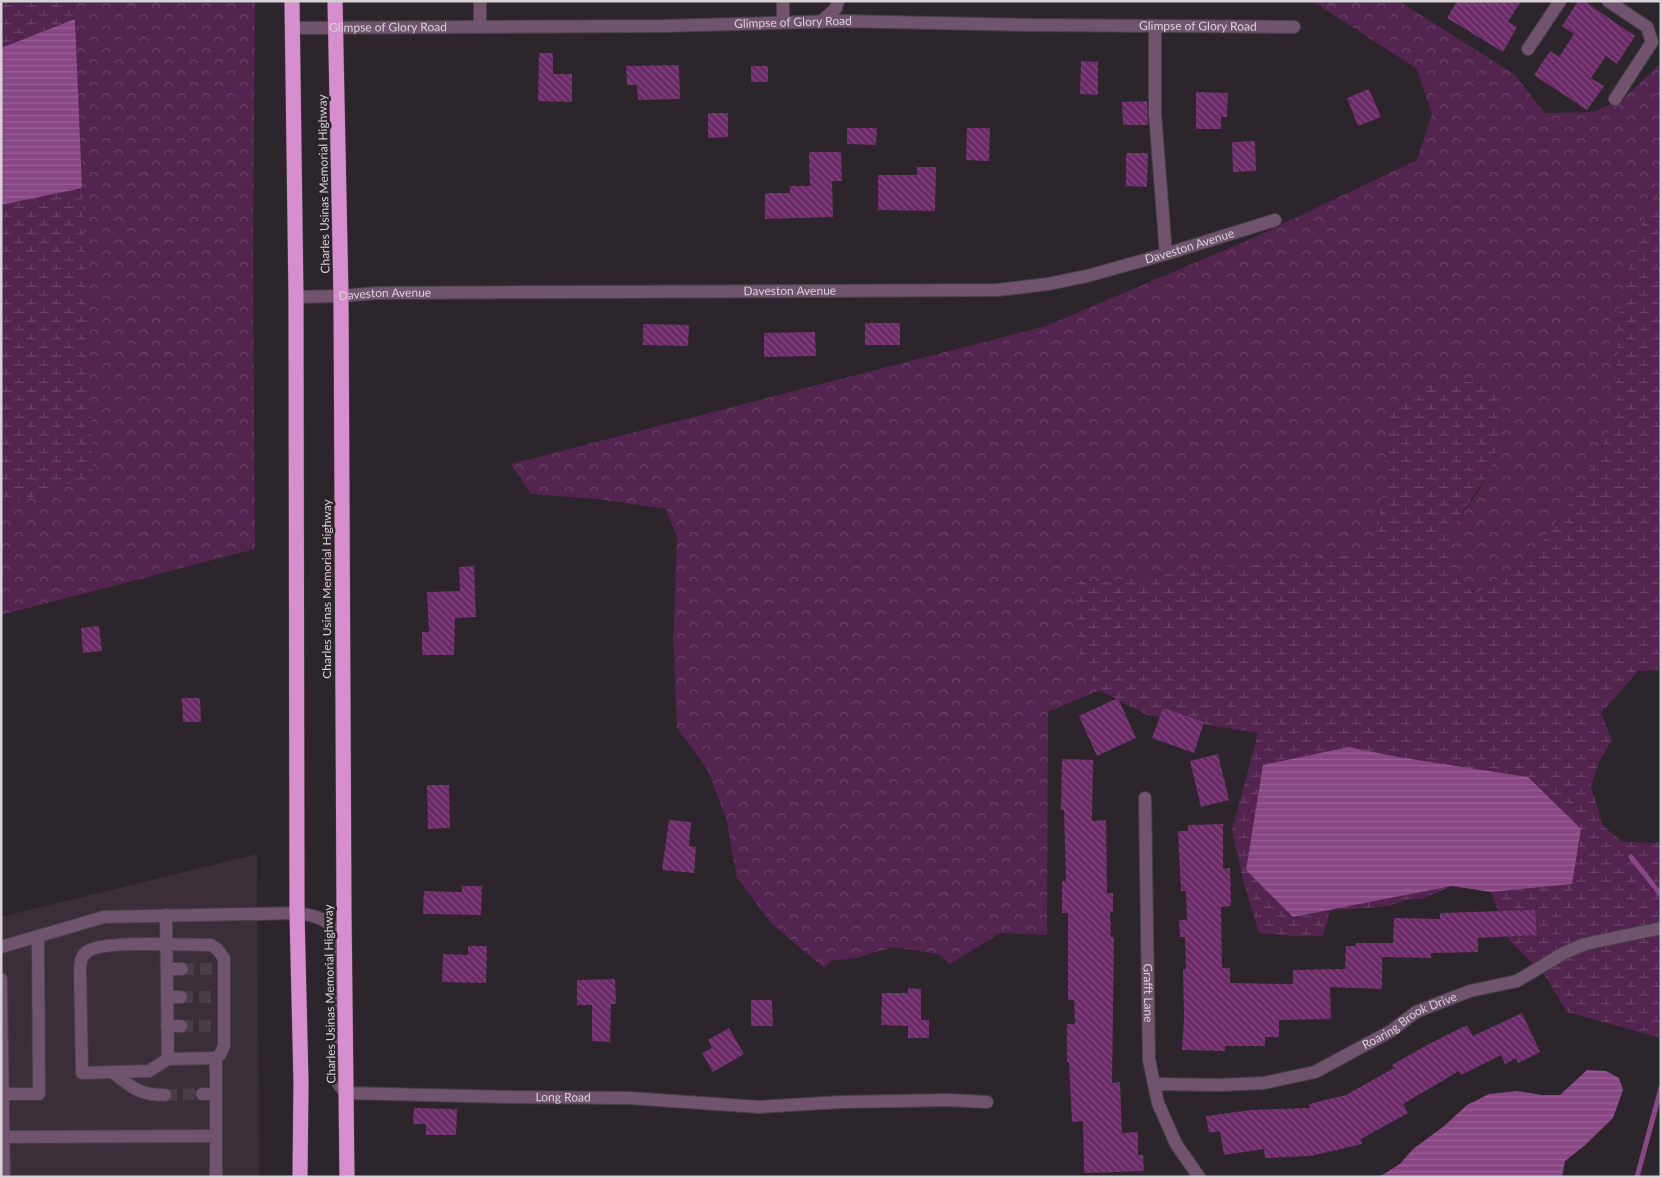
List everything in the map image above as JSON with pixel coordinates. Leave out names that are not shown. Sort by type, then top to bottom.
[{"type":"highway","points":[[292,1],[296,296],[297,913],[301,1082],[300,1177]]},
{"type":"highway","name":"Charles Usinas Memorial Highway","points":[[336,1],[341,296],[347,1177]]},
{"type":"street","points":[[480,1],[480,26]]},
{"type":"street","points":[[783,1],[783,22]]},
{"type":"street","points":[[821,22],[836,8],[838,1]]},
{"type":"street","points":[[1528,49],[1560,1]]},
{"type":"street","points":[[1608,1],[1647,27],[1652,42],[1615,99]]},
{"type":"street","name":"Glimpse of Glory Road","points":[[292,28],[663,26],[840,21],[1155,26],[1294,26]]},
{"type":"street","points":[[1155,26],[1155,114],[1166,254]]},
{"type":"street","name":"Daveston Avenue","points":[[296,296],[341,296],[377,293],[998,290],[1048,284],[1071,279],[1166,254],[1275,220]]},
{"type":"street","name":"Grafft Lane","points":[[1145,798],[1149,1060],[1158,1103],[1176,1144],[1199,1177]]},
{"type":"street","points":[[1,947],[104,916],[297,913],[320,918],[330,926],[335,939],[337,1082],[346,1093]]},
{"type":"street","points":[[166,915],[168,1059]]},
{"type":"street","name":"Roaring Brook Drive","points":[[1154,1084],[1220,1085],[1264,1083],[1315,1072],[1391,1032],[1416,1012],[1470,991],[1517,981],[1564,953],[1585,944],[1661,928]]},
{"type":"street","points":[[3,1094],[39,1094],[38,936]]},
{"type":"street","points":[[107,945],[166,945],[211,945],[224,958],[220,969],[220,1026],[224,1046],[221,1053],[216,1058],[168,1059],[149,1071],[82,1073],[80,968],[82,956],[90,950],[107,945]]},
{"type":"street","points":[[167,969],[182,969]]},
{"type":"street","points":[[1,979],[4,1177]]},
{"type":"street","points":[[167,997],[181,997]]},
{"type":"street","points":[[167,1026],[181,1026]]},
{"type":"street","points":[[216,1058],[216,1177]]},
{"type":"street","points":[[112,1072],[138,1092],[150,1095],[165,1095]]},
{"type":"street","name":"Long Road","points":[[346,1093],[629,1098],[758,1107],[841,1102],[987,1102]]},
{"type":"street","points":[[202,1094],[216,1094]]},
{"type":"street","points":[[4,1137],[216,1136]]},
{"type":"shaded area","points":[[75,19],[82,188],[1,205],[1,48]]},
{"type":"shaded area","points":[[1349,747],[1398,757],[1528,777],[1581,829],[1572,884],[1491,892],[1452,886],[1293,917],[1246,870],[1263,765]]},
{"type":"shaded area","points":[[257,854],[259,1177],[1,1177],[1,917]]},
{"type":"shaded area","points":[[1587,1070],[1606,1071],[1619,1078],[1623,1090],[1613,1118],[1584,1146],[1565,1161],[1562,1177],[1379,1177],[1400,1164],[1413,1149],[1443,1127],[1467,1105],[1489,1094],[1517,1091],[1542,1095],[1560,1095]]},
{"type":"green space","points":[[1,1],[68,1],[75,19],[1,48]]},
{"type":"green space","points":[[68,1],[255,1],[253,264],[255,549],[1,615],[1,509],[93,475],[75,19]]},
{"type":"green space","points":[[1312,1],[1399,1],[1514,74],[1545,113],[1593,112],[1623,99],[1661,63],[1661,185],[1651,201],[1618,322],[1618,355],[1611,428],[1582,485],[1535,552],[1476,594],[1460,581],[1446,534],[1476,495],[1490,470],[1497,450],[1503,414],[1406,398],[1389,414],[1377,551],[1097,582],[1070,579],[1080,659],[1100,690],[1048,712],[1047,935],[1000,933],[950,964],[939,954],[893,947],[856,958],[830,961],[824,968],[771,923],[737,878],[726,818],[707,769],[677,728],[673,642],[677,538],[666,509],[597,499],[531,494],[511,464],[1046,326],[1255,237],[1417,160],[1432,114],[1417,69]]},
{"type":"green space","points":[[1661,185],[1661,670],[1638,671],[1601,713],[1612,740],[1599,762],[1591,786],[1603,826],[1623,842],[1655,843],[1661,841],[1661,1038],[1567,1012],[1545,976],[1509,940],[1491,892],[1572,884],[1398,757],[1349,747],[1293,917],[1452,886],[1422,899],[1409,899],[1389,906],[1330,911],[1323,936],[1259,933],[1243,880],[1232,830],[1258,733],[1147,715],[1097,689],[1080,659],[1070,579],[1097,582],[1376,551],[1389,414],[1406,398],[1436,384],[1456,381],[1499,384],[1503,414],[1490,471],[1447,534],[1460,581],[1475,594],[1505,575],[1535,552],[1582,485],[1611,428],[1618,355],[1618,322],[1631,252],[1651,201]]},
{"type":"green space","points":[[82,188],[93,475],[1,509],[1,205]]},
{"type":"building","points":[[1457,1],[1521,1],[1508,22],[1517,27],[1503,52],[1447,18]]},
{"type":"building","points":[[1578,1],[1584,1],[1635,36],[1617,64],[1606,56],[1591,78],[1604,86],[1587,110],[1534,75],[1550,51],[1559,57],[1574,34],[1562,26]]},
{"type":"building","points":[[539,53],[553,53],[553,74],[572,74],[572,102],[538,101]]},
{"type":"building","points":[[1081,61],[1098,62],[1098,95],[1080,94]]},
{"type":"building","points":[[679,65],[680,99],[638,100],[637,85],[627,85],[626,66]]},
{"type":"building","points":[[751,66],[768,66],[768,82],[751,82]]},
{"type":"building","points":[[1369,89],[1381,117],[1358,126],[1347,98]]},
{"type":"building","points":[[1196,92],[1228,93],[1227,117],[1221,117],[1221,129],[1196,129]]},
{"type":"building","points":[[1147,101],[1148,125],[1123,125],[1122,102]]},
{"type":"building","points":[[708,113],[728,113],[728,137],[708,138]]},
{"type":"building","points":[[847,128],[877,128],[876,145],[847,144]]},
{"type":"building","points":[[967,128],[990,128],[989,161],[966,160]]},
{"type":"building","points":[[1255,141],[1256,171],[1233,172],[1232,142]]},
{"type":"building","points":[[809,152],[841,152],[842,181],[832,181],[833,217],[765,219],[765,193],[790,193],[790,186],[810,186]]},
{"type":"building","points":[[1126,153],[1148,153],[1147,187],[1126,186]]},
{"type":"building","points":[[917,167],[936,167],[935,211],[878,210],[878,175],[917,175]]},
{"type":"building","points":[[865,323],[900,323],[900,345],[865,345]]},
{"type":"building","points":[[643,324],[689,325],[688,346],[643,345]]},
{"type":"building","points":[[815,332],[816,356],[764,357],[764,333]]},
{"type":"building","points":[[474,566],[476,617],[455,618],[454,655],[422,655],[422,632],[429,632],[427,592],[460,591],[459,567]]},
{"type":"building","points":[[99,626],[102,651],[83,653],[81,628]]},
{"type":"building","points":[[182,698],[200,698],[201,722],[183,722]]},
{"type":"building","points":[[1118,698],[1136,738],[1097,756],[1079,716]]},
{"type":"building","points":[[1163,708],[1204,722],[1194,753],[1152,738]]},
{"type":"building","points":[[1218,754],[1229,800],[1201,807],[1190,761]]},
{"type":"building","points":[[1062,759],[1093,760],[1092,821],[1106,820],[1107,893],[1113,893],[1113,912],[1110,912],[1111,937],[1114,937],[1112,1083],[1120,1082],[1122,1133],[1138,1132],[1138,1155],[1143,1155],[1144,1171],[1084,1173],[1083,1121],[1072,1122],[1069,1062],[1067,1062],[1067,1024],[1075,1024],[1074,1000],[1068,1000],[1068,913],[1062,913],[1062,881],[1066,881],[1064,810],[1061,810]]},
{"type":"building","points":[[427,785],[449,785],[450,828],[428,829]]},
{"type":"building","points":[[669,820],[691,822],[689,846],[696,847],[694,873],[662,870]]},
{"type":"building","points":[[1223,824],[1223,869],[1230,868],[1231,906],[1221,907],[1222,968],[1230,968],[1230,983],[1293,984],[1293,970],[1345,969],[1346,946],[1356,946],[1356,943],[1393,943],[1394,918],[1440,919],[1440,913],[1535,910],[1537,935],[1478,938],[1478,952],[1431,953],[1431,958],[1382,957],[1382,989],[1330,987],[1331,1019],[1279,1020],[1279,1037],[1265,1037],[1265,1046],[1225,1046],[1225,1051],[1182,1050],[1184,1018],[1183,969],[1186,969],[1185,937],[1180,937],[1179,920],[1187,920],[1186,891],[1181,891],[1178,831],[1188,831],[1188,825]]},
{"type":"building","points":[[462,886],[482,886],[481,915],[423,914],[424,891],[462,892]]},
{"type":"building","points":[[468,946],[487,946],[486,983],[442,982],[443,954],[468,955]]},
{"type":"building","points":[[615,979],[616,1004],[611,1004],[610,1042],[592,1041],[592,1005],[577,1005],[577,980]]},
{"type":"building","points":[[908,988],[921,989],[921,1020],[929,1020],[929,1038],[908,1038],[908,1026],[881,1025],[882,993],[908,993]]},
{"type":"building","points":[[751,1000],[772,1000],[773,1026],[751,1026]]},
{"type":"building","points":[[1522,1013],[1540,1052],[1518,1063],[1516,1058],[1505,1064],[1501,1055],[1461,1075],[1459,1071],[1403,1104],[1408,1113],[1361,1139],[1362,1144],[1311,1156],[1265,1158],[1264,1149],[1224,1155],[1220,1131],[1209,1133],[1206,1116],[1251,1110],[1310,1108],[1309,1104],[1346,1095],[1394,1068],[1392,1065],[1467,1025],[1473,1036]]},
{"type":"building","points":[[729,1028],[744,1054],[713,1072],[702,1053],[712,1048],[708,1040]]},
{"type":"building","points":[[414,1108],[457,1109],[456,1135],[426,1135],[426,1124],[413,1124]]},
{"type":"waterway","points":[[1631,857],[1661,895]]},
{"type":"waterway","points":[[1637,1177],[1661,1088]]},
{"type":"tunnel","points":[[182,969],[216,969]]},
{"type":"tunnel","points":[[181,997],[215,997]]},
{"type":"tunnel","points":[[181,1026],[215,1026]]},
{"type":"tunnel","points":[[165,1095],[202,1094]]}]
